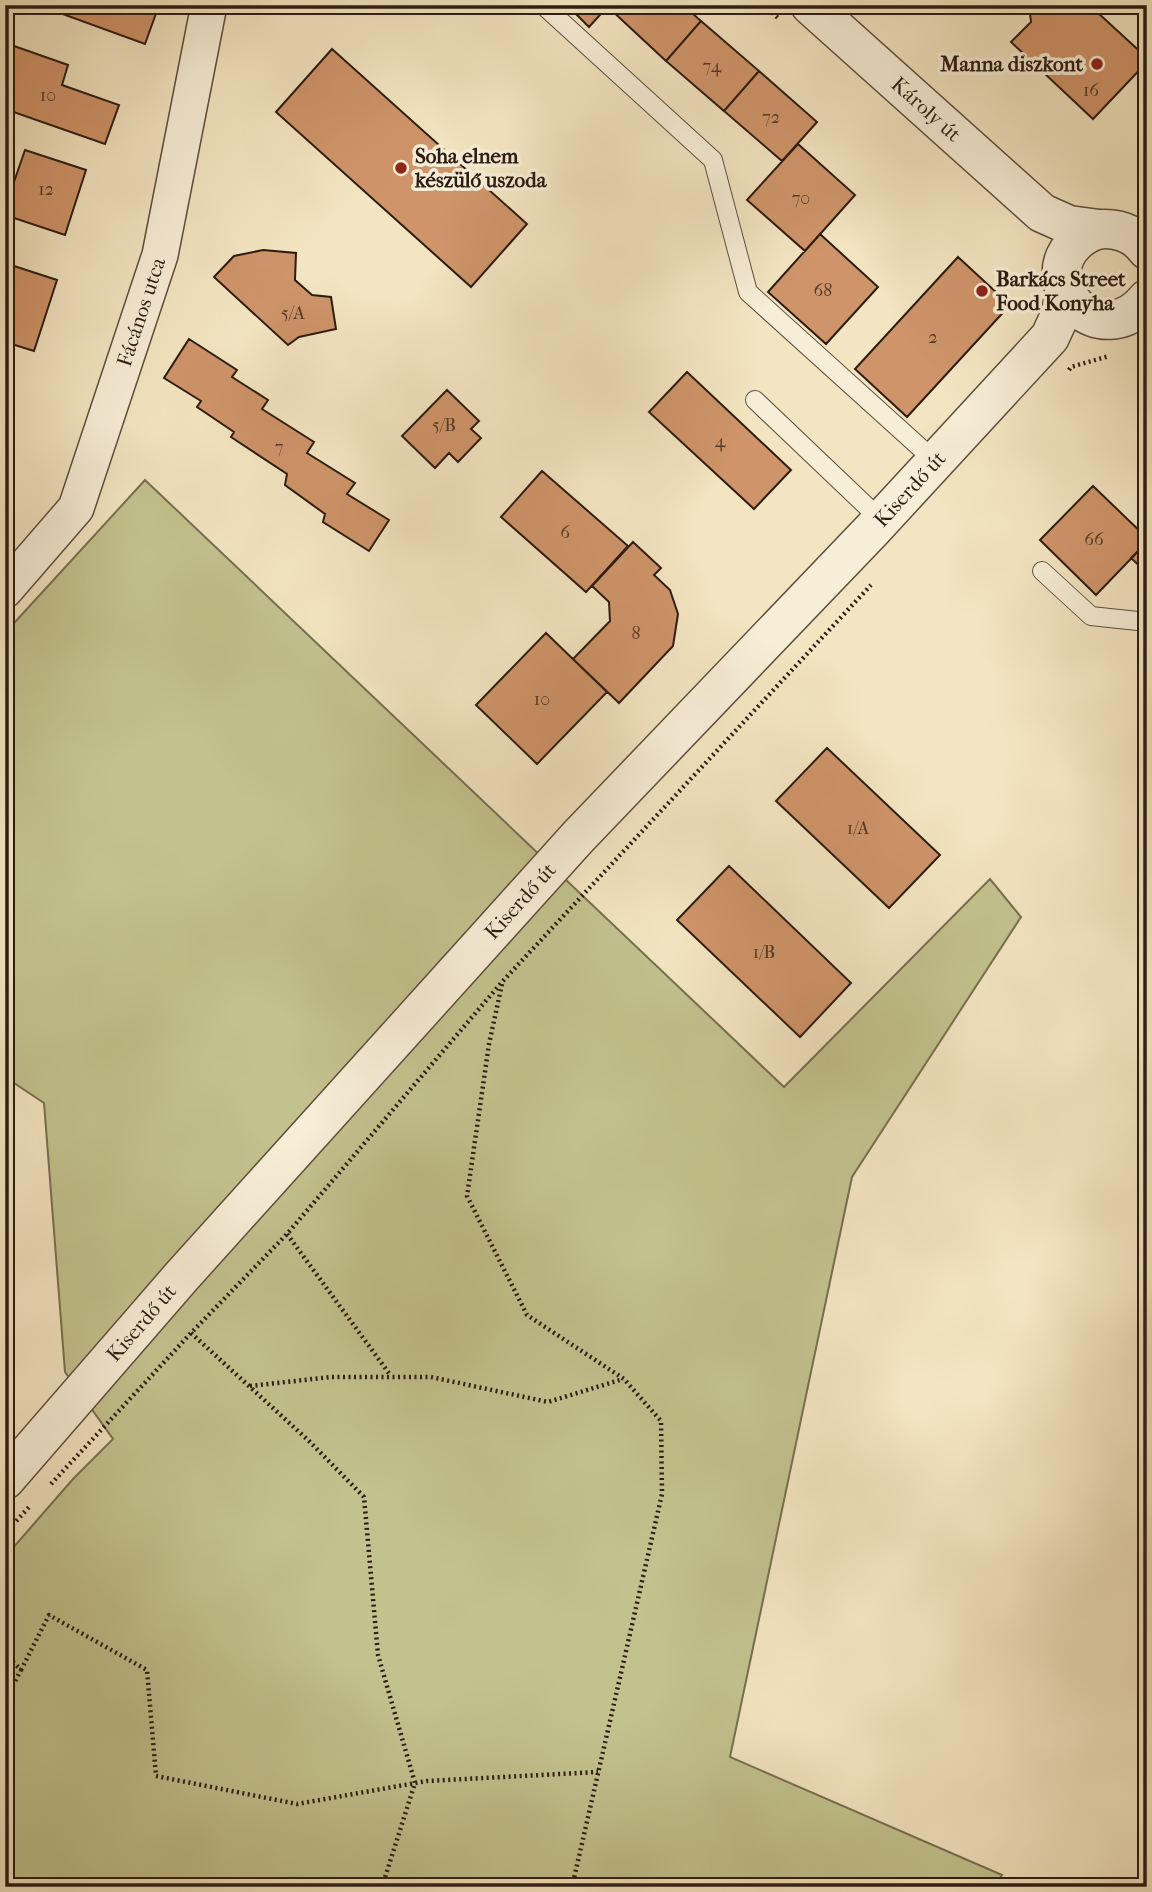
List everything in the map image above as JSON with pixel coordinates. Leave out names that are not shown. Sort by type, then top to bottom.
[{"type":"street","name":"Fácános utca","points":[[5,590],[76,508],[160,255],[209,5]]},
{"type":"street","name":"Károly út","points":[[797,15],[1042,213],[1069,225],[1120,225]]},
{"type":"street","name":"Károly út","points":[[1042,213],[1058,240],[1063,283]]},
{"type":"street","name":"Kiserdő út","points":[[19,1491],[191,1265],[569,848],[881,520],[1050,337],[1061,313],[1065,260],[1072,246],[1084,235],[1120,225]]},
{"type":"street","points":[[1120,225],[1147,250]]},
{"type":"street","points":[[1063,283],[1073,304],[1085,314],[1120,323]]},
{"type":"street","name":"Kiserdő út","points":[[1050,337],[1069,327],[1120,323],[1147,299]]},
{"type":"lane","points":[[543,5],[713,160],[748,292],[935,461]]},
{"type":"lane","points":[[755,400],[881,520]]},
{"type":"lane","points":[[1042,571],[1091,616],[1147,622]]},
{"type":"path","points":[[764,5],[797,15]]},
{"type":"path","points":[[1050,337],[1072,368],[1062,377]]},
{"type":"path","points":[[42,1493],[191,1333],[288,1234],[502,982],[873,583]]},
{"type":"path","points":[[502,982],[489,1044],[467,1196],[527,1315],[624,1379],[662,1421],[662,1494],[572,1887]]},
{"type":"path","points":[[288,1234],[392,1377]]},
{"type":"path","points":[[191,1333],[309,1440],[364,1497],[378,1655],[415,1783],[382,1887]]},
{"type":"path","points":[[250,1386],[331,1377],[431,1377],[548,1402],[624,1379]]},
{"type":"path","points":[[5,1533],[19,1491]]},
{"type":"path","points":[[5,1700],[49,1615],[147,1670],[156,1776],[297,1804],[415,1783],[598,1772]]},
{"type":"path","points":[[5,1654],[21,1670]]},
{"type":"green space","points":[[145,480],[784,1087],[990,879],[1021,917],[852,1177],[730,1757],[1002,1875],[994,1887],[5,1887],[5,1557],[73,1479],[113,1439],[65,1372],[44,1103],[5,1077],[5,633]]},
{"type":"building","points":[[38,5],[159,5],[145,44]]},
{"type":"building","points":[[567,5],[609,5],[589,27]]},
{"type":"building","points":[[683,5],[701,21],[666,61],[608,7]]},
{"type":"building","points":[[1029,5],[1104,5],[1097,12],[1147,58],[1147,62],[1093,119],[1011,42],[1031,22]]},
{"type":"building","points":[[701,21],[759,71],[724,111],[666,61]]},
{"type":"building","points":[[14,46],[68,65],[62,85],[119,105],[105,144],[5,109],[5,70]]},
{"type":"building","name":"Soha elnem készülő uszoda","points":[[332,49],[527,224],[471,287],[276,112]]},
{"type":"building","points":[[759,71],[817,122],[782,161],[724,111]]},
{"type":"building","points":[[798,144],[855,195],[805,251],[747,200]]},
{"type":"building","points":[[25,150],[86,170],[65,235],[5,215]]},
{"type":"building","points":[[820,234],[878,287],[826,344],[768,292]]},
{"type":"building","points":[[263,250],[296,253],[295,280],[312,295],[331,297],[336,329],[299,337],[288,345],[214,277],[234,256]]},
{"type":"building","points":[[958,257],[1010,305],[907,417],[855,369]]},
{"type":"building","points":[[14,266],[57,280],[34,351],[5,342],[5,290]]},
{"type":"building","points":[[189,339],[237,370],[232,377],[268,400],[262,409],[314,442],[307,453],[355,483],[347,494],[389,520],[369,551],[323,522],[325,514],[285,485],[287,474],[231,437],[234,432],[197,407],[201,401],[164,378]]},
{"type":"building","points":[[687,372],[791,470],[754,509],[649,412]]},
{"type":"building","points":[[447,390],[479,421],[471,429],[481,438],[458,462],[449,453],[435,468],[402,436]]},
{"type":"building","points":[[542,471],[628,546],[586,592],[501,517]]},
{"type":"building","points":[[1093,486],[1147,538],[1147,542],[1096,595],[1040,540]]},
{"type":"building","points":[[633,542],[661,568],[654,575],[670,590],[678,614],[673,646],[619,703],[573,659],[610,621],[609,602],[592,586]]},
{"type":"building","points":[[1147,542],[1147,573],[1131,558]]},
{"type":"building","points":[[546,633],[607,692],[537,764],[476,705]]},
{"type":"building","points":[[827,748],[940,855],[889,908],[776,801]]},
{"type":"building","points":[[729,866],[851,983],[800,1037],[677,920]]},
{"type":"place","name":"Manna diszkont","points":[[1097,64]]},
{"type":"place","name":"Soha elnem készülő uszoda","points":[[401,168]]},
{"type":"place","name":"Barkács Street Food Konyha","points":[[982,291]]}]
